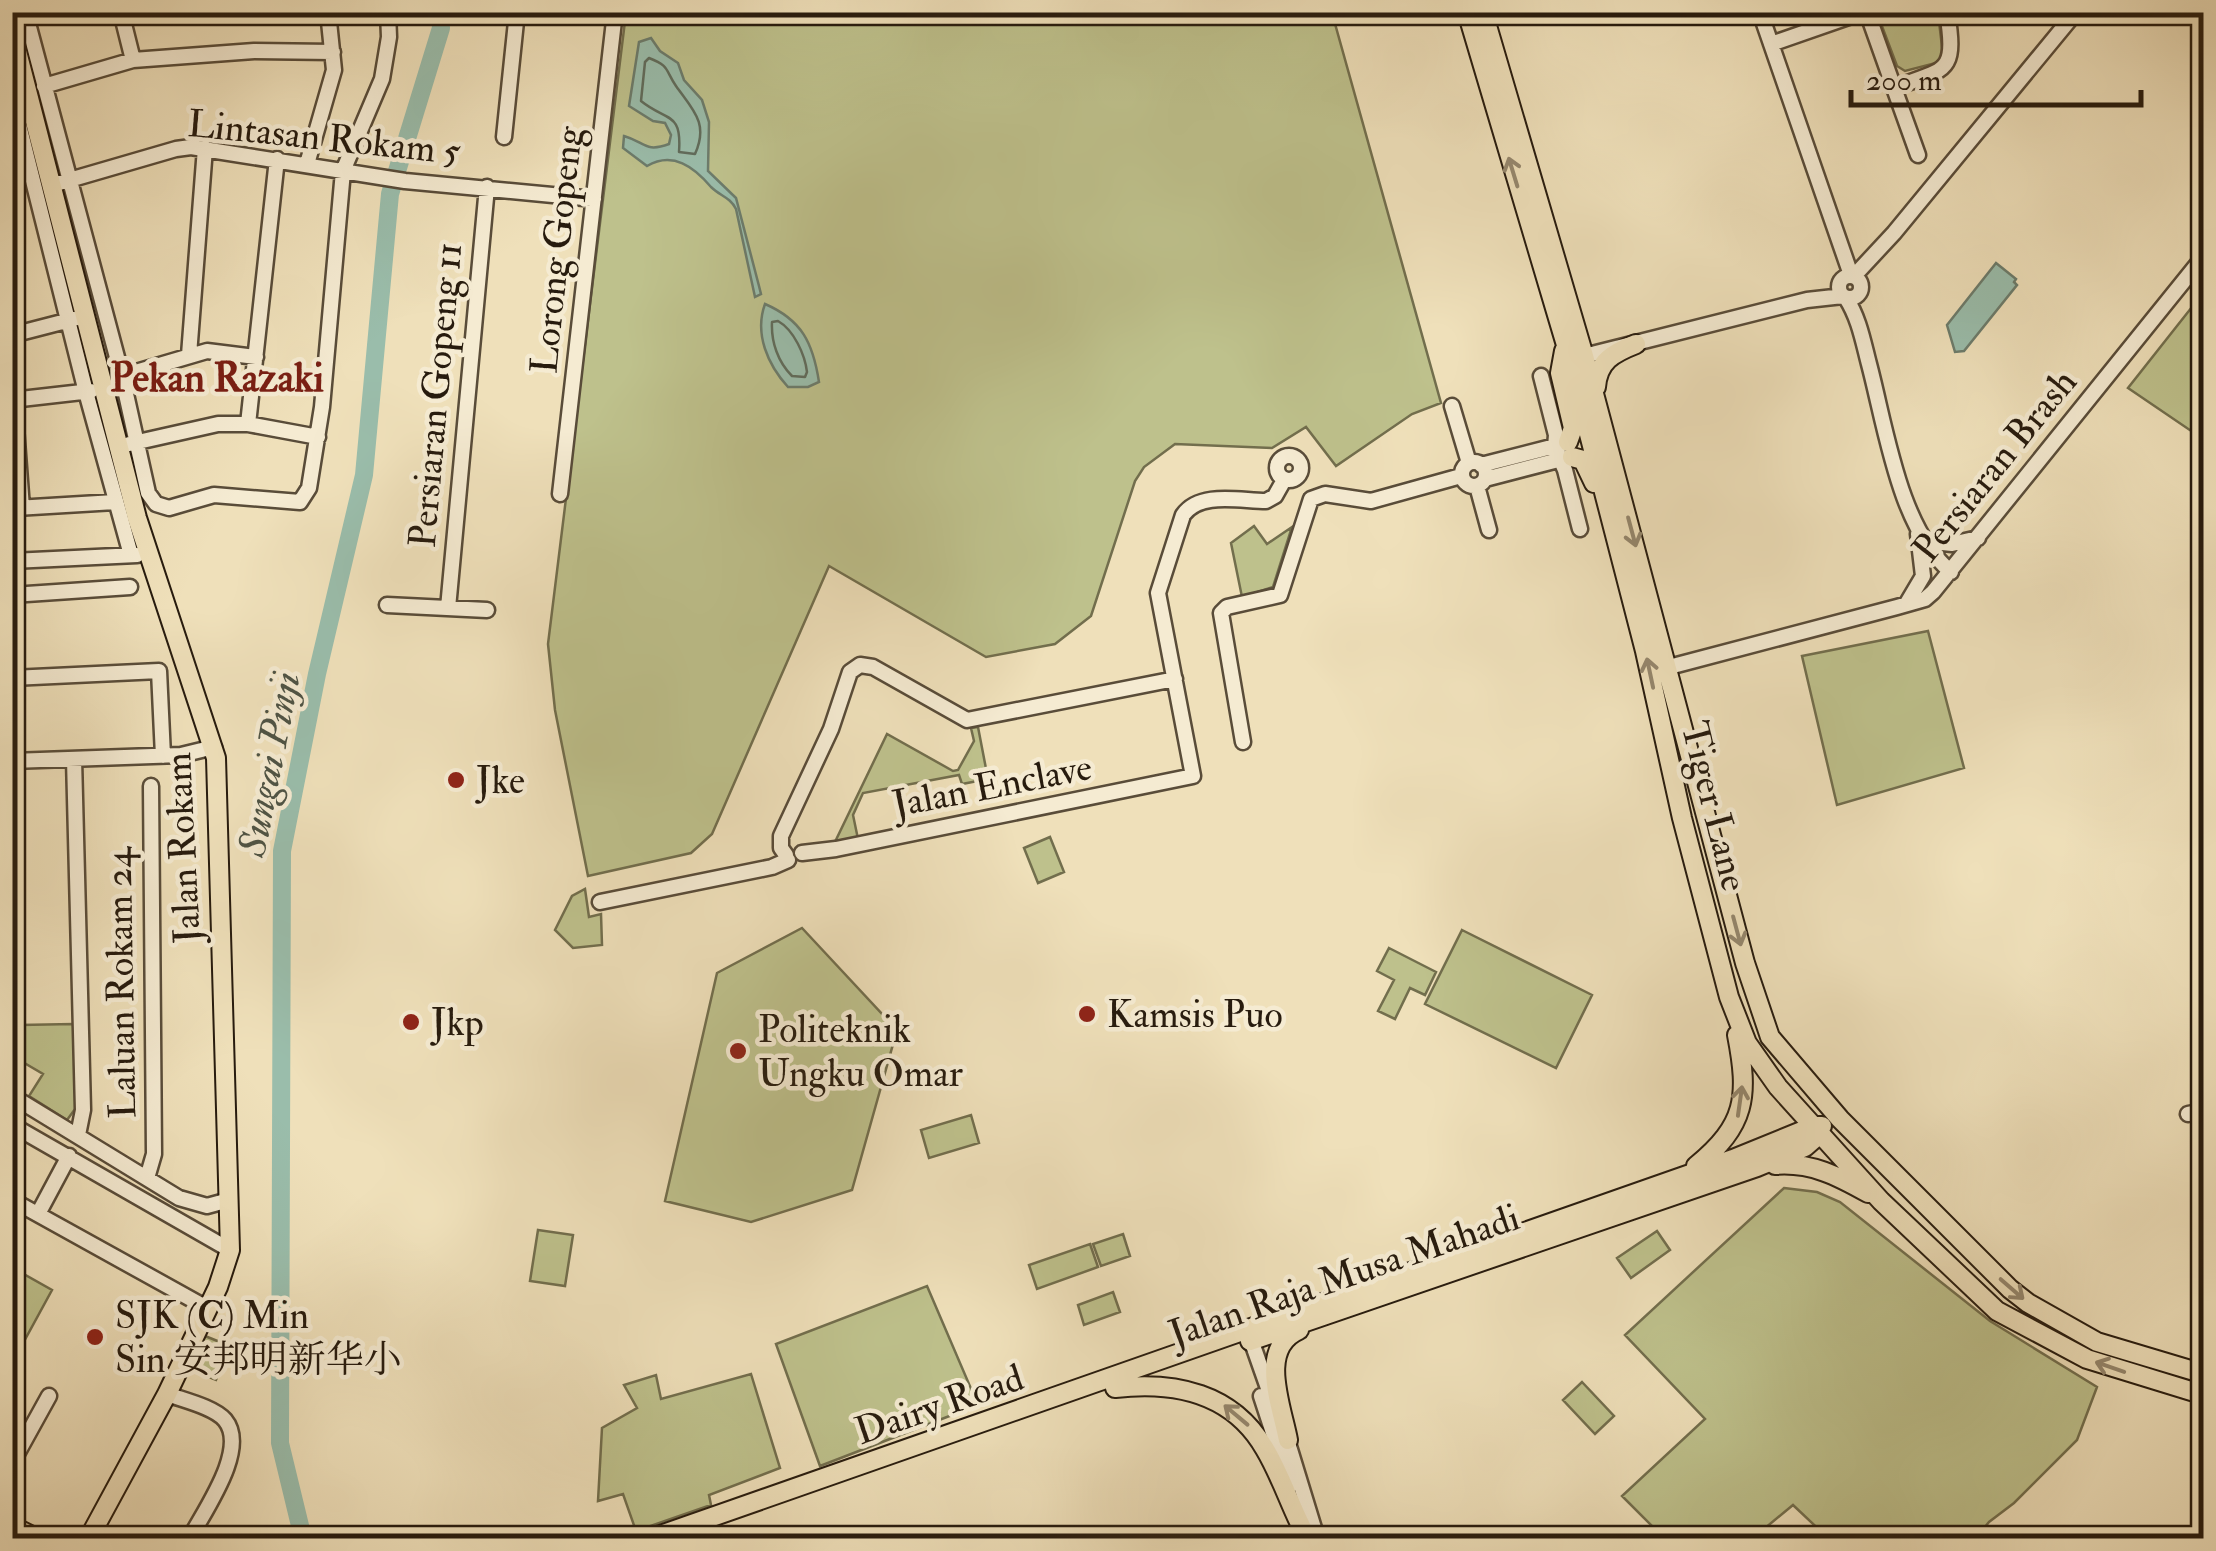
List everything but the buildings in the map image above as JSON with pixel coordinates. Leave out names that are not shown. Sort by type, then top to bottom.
[{"type":"main road","name":"Tiger Lane","points":[[1467,12],[1566,345],[1645,651],[1678,802],[1729,997],[1747,1043],[1778,1086],[1881,1201],[1997,1310],[2087,1359],[2204,1395]]},
{"type":"main road","name":"Tiger Lane","points":[[1483,12],[1570,304],[1745,963],[1770,1038],[1840,1120],[2010,1289],[2097,1342],[2204,1374]]},
{"type":"main road","name":"Jalan Rokam","points":[[12,32],[59,182],[76,318],[95,390],[128,444],[139,555],[214,748],[230,1250]]},
{"type":"main road","points":[[1570,304],[1596,343],[1627,346]]},
{"type":"main road","points":[[1566,345],[1560,374],[1573,428],[1563,451],[1583,460],[1608,508]]},
{"type":"main road","points":[[1597,404],[1597,374],[1611,354],[1627,346]]},
{"type":"main road","points":[[1584,356],[1581,375],[1611,492],[1608,508]]},
{"type":"main road","points":[[1684,1176],[1721,1146],[1738,1118],[1744,1073],[1729,997]]},
{"type":"main road","points":[[1757,1166],[1805,1146],[1818,1128],[1816,1109],[1793,1081],[1770,1038]]},
{"type":"main road","points":[[1684,1176],[1818,1128],[1835,1127],[1942,1221]]},
{"type":"main road","points":[[1757,1166],[1797,1163],[1818,1168],[1881,1201]]},
{"type":"main road","name":"Jalan Raja Musa Mahadi","points":[[1247,1338],[1320,1318],[1757,1166]]},
{"type":"main road","name":"Jalan Raja Musa Mahadi","points":[[1031,1412],[1115,1388],[1684,1176]]},
{"type":"main road","points":[[89,1538],[167,1394],[225,1270],[230,1250]]},
{"type":"main road","points":[[1288,1440],[1275,1374],[1277,1351],[1283,1339],[1320,1318]]},
{"type":"main road","name":"Dairy Road","points":[[683,1538],[1247,1338]]},
{"type":"main road","points":[[1115,1388],[1145,1385],[1194,1391],[1235,1412],[1264,1446],[1308,1535]]},
{"type":"main road","name":"Dairy Road","points":[[652,1538],[998,1424]]},
{"type":"main road","points":[[12,1526],[36,1538]]},
{"type":"street","name":"Jalan Rokam","points":[[25,12],[44,86],[59,182],[122,376],[128,444],[156,504],[169,508],[214,496],[300,502],[309,488],[318,436]]},
{"type":"street","points":[[121,12],[132,60]]},
{"type":"street","points":[[307,164],[331,85],[333,52],[328,12]]},
{"type":"street","points":[[128,444],[194,428],[248,424],[318,436],[344,171],[382,79],[390,37],[388,12]]},
{"type":"street","points":[[504,137],[517,12]]},
{"type":"street","name":"Lorong Gopeng","points":[[560,494],[615,12]]},
{"type":"street","points":[[1760,12],[1837,241],[1895,463],[1924,540],[1923,576],[1906,604]]},
{"type":"street","points":[[1771,44],[1865,12],[1918,155]]},
{"type":"street","points":[[1894,88],[1942,70],[1950,60],[1948,12]]},
{"type":"street","points":[[1584,356],[1850,286],[2076,12]]},
{"type":"street","points":[[44,86],[132,60],[254,51],[333,52]]},
{"type":"street","name":"Jalan Rokam","points":[[12,97],[76,318]]},
{"type":"street","name":"Lintasan Rokam 5","points":[[59,182],[176,148],[205,148],[405,181],[594,199]]},
{"type":"street","points":[[189,354],[205,148]]},
{"type":"street","points":[[248,424],[276,159]]},
{"type":"street","name":"Persiaran Gopeng 11","points":[[448,608],[487,187]]},
{"type":"street","name":"Persiaran Brash","points":[[1669,667],[1924,599],[1954,568],[2204,256]]},
{"type":"street","points":[[12,335],[76,318]]},
{"type":"street","points":[[122,376],[207,351],[256,357]]},
{"type":"street","points":[[1541,376],[1580,529]]},
{"type":"street","name":"Jalan Rokam","points":[[95,390],[115,502],[139,555]]},
{"type":"street","points":[[95,390],[13,400],[17,508],[115,502]]},
{"type":"street","points":[[1452,406],[1489,530]]},
{"type":"street","points":[[1174,679],[1158,593],[1183,515],[1190,505],[1200,500],[1266,502],[1292,478],[1314,497],[1372,501],[1563,451]]},
{"type":"street","points":[[1243,742],[1221,613],[1227,607],[1280,594],[1314,497]]},
{"type":"street","points":[[1924,540],[1952,544],[1978,538]]},
{"type":"street","points":[[1924,540],[1954,568]]},
{"type":"street","points":[[12,561],[139,555]]},
{"type":"street","points":[[12,595],[130,588]]},
{"type":"street","points":[[387,605],[487,610]]},
{"type":"street","name":"Jalan Enclave","points":[[600,902],[772,867],[793,854],[817,853],[1193,776],[1174,679],[967,720],[872,667],[860,665],[850,672],[832,730],[790,818],[793,854]]},
{"type":"street","points":[[12,678],[158,671],[162,756]]},
{"type":"street","points":[[12,761],[162,756],[214,748]]},
{"type":"street","points":[[74,759],[84,1110],[78,1135]]},
{"type":"street","name":"Laluan Rokam 24","points":[[147,1178],[154,1154],[150,786]]},
{"type":"street","points":[[12,1096],[179,1198],[207,1206],[229,1200]]},
{"type":"street","points":[[12,1126],[230,1250]]},
{"type":"street","points":[[38,1214],[69,1156]]},
{"type":"street","points":[[12,1200],[207,1308]]},
{"type":"street","points":[[1247,1338],[1288,1440],[1308,1535]]},
{"type":"street","points":[[1247,1338],[1308,1535]]},
{"type":"street","points":[[167,1394],[224,1417],[230,1428],[230,1462],[190,1538]]},
{"type":"street","points":[[12,1464],[48,1396]]},
{"type":"green space","points":[[626,13],[1332,13],[1441,403],[1412,414],[1336,466],[1306,427],[1272,448],[1175,444],[1144,467],[1135,481],[1091,616],[1055,644],[986,657],[829,566],[712,834],[691,853],[588,876],[555,710],[548,644]]},
{"type":"green space","points":[[1877,13],[1938,13],[1943,55],[1936,63],[1905,71],[1897,66]]},
{"type":"green space","points":[[2203,293],[2203,439],[2128,388]]},
{"type":"green space","points":[[1254,526],[1267,544],[1292,527],[1273,587],[1242,597],[1231,543]]},
{"type":"green space","points":[[1928,631],[1964,768],[1837,805],[1802,656]]},
{"type":"green space","points":[[978,727],[988,779],[962,784],[959,775],[863,793],[853,815],[858,839],[834,844],[887,734],[953,771],[958,770],[974,741],[971,728]]},
{"type":"green space","points":[[1050,837],[1064,872],[1038,883],[1024,848]]},
{"type":"green space","points":[[585,889],[589,917],[601,914],[602,945],[573,948],[555,930],[572,896]]},
{"type":"green space","points":[[802,928],[897,1030],[852,1190],[751,1222],[665,1201],[717,973]]},
{"type":"green space","points":[[1462,930],[1592,995],[1556,1068],[1425,1004]]},
{"type":"green space","points":[[1389,948],[1436,972],[1425,995],[1410,988],[1395,1019],[1378,1011],[1394,980],[1377,971]]},
{"type":"green space","points":[[73,1024],[78,1105],[67,1120],[29,1096],[43,1074],[21,1061],[20,1025]]},
{"type":"green space","points":[[971,1115],[979,1143],[929,1158],[921,1130]]},
{"type":"green space","points":[[1784,1188],[1817,1192],[1840,1202],[1990,1321],[2097,1387],[2077,1440],[1976,1538],[1828,1538],[1793,1505],[1753,1538],[1664,1538],[1622,1496],[1705,1419],[1625,1335]]},
{"type":"green space","points":[[538,1230],[573,1235],[565,1286],[530,1281]]},
{"type":"green space","points":[[1657,1231],[1670,1250],[1631,1278],[1617,1258]]},
{"type":"green space","points":[[1123,1234],[1130,1256],[1101,1266],[1093,1244]]},
{"type":"green space","points":[[1090,1244],[1098,1267],[1037,1289],[1029,1265]]},
{"type":"green space","points":[[13,1268],[52,1290],[16,1356],[12,1354]]},
{"type":"green space","points":[[927,1286],[978,1405],[820,1466],[776,1344]]},
{"type":"green space","points":[[1113,1292],[1120,1312],[1084,1325],[1078,1305]]},
{"type":"green space","points":[[205,1336],[230,1346],[216,1380],[191,1370]]},
{"type":"green space","points":[[751,1374],[780,1468],[709,1495],[711,1505],[636,1531],[623,1494],[598,1501],[602,1428],[637,1408],[624,1385],[656,1375],[661,1399]]},
{"type":"green space","points":[[1582,1382],[1614,1416],[1595,1434],[1563,1400]]},
{"type":"water","points":[[651,38],[660,51],[678,63],[684,80],[702,100],[709,122],[708,171],[736,198],[761,294],[755,297],[736,209],[731,202],[682,163],[666,160],[647,166],[623,148],[624,136],[650,147],[669,144],[671,135],[665,123],[653,121],[629,106],[639,42]]},
{"type":"water","points":[[1996,263],[2016,279],[2017,285],[1964,351],[1955,352],[1947,325]]},
{"type":"water","points":[[765,304],[788,317],[804,334],[819,382],[808,387],[788,387],[781,378],[762,338]]},
{"type":"waterway","name":"Sungai Pinji","points":[[303,1538],[280,1443],[282,851],[317,674],[364,475],[390,194],[441,28],[440,12]]},
{"type":"place","name":"Jke","points":[[456,780]]},
{"type":"place","name":"Kamsis Puo","points":[[1087,1014]]},
{"type":"place","name":"Jkp","points":[[411,1022]]},
{"type":"place","name":"Politeknik Ungku Omar","points":[[738,1051]]},
{"type":"place","name":"SJK (C) Min Sin 安邦明新华小","points":[[95,1337]]},
{"type":"district","name":"Pekan Razaki","points":[[217,377]]}]
